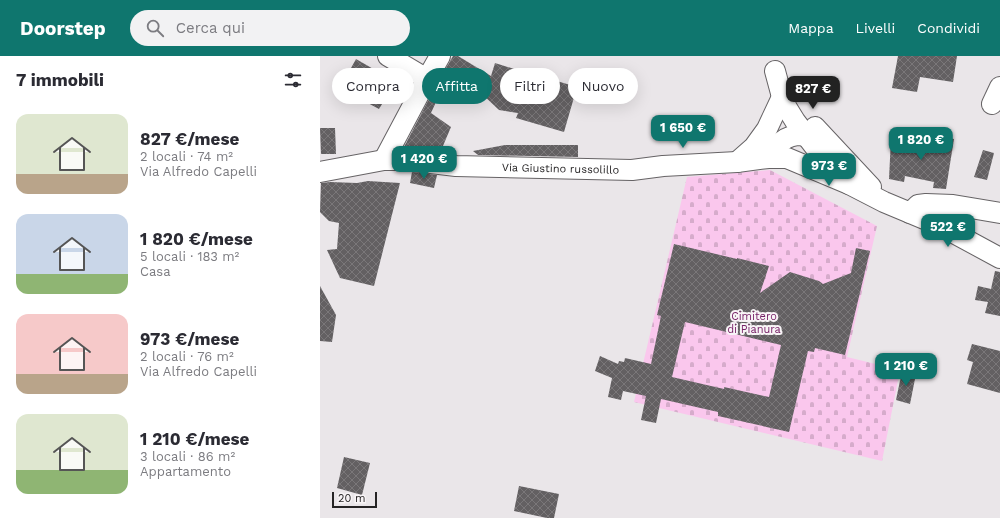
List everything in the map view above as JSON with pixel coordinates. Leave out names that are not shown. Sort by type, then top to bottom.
[{"type":"street","points":[[388,56],[422,76]]},
{"type":"street","points":[[433,68],[440,56]]},
{"type":"street","points":[[771,63],[804,127],[805,135],[840,176],[853,178]]},
{"type":"street","points":[[384,160],[422,88]]},
{"type":"street","points":[[737,162],[754,147],[767,129],[786,93]]},
{"type":"street","points":[[786,93],[798,105],[853,178],[884,202],[939,225],[1000,258]]},
{"type":"street","points":[[805,135],[786,138],[777,145],[777,158],[853,178]]},
{"type":"street","name":"Via Giustino russolillo","points":[[320,172],[384,160],[406,160],[456,166],[632,170],[663,166],[777,158]]},
{"type":"street","points":[[910,213],[918,205],[926,204],[953,205],[1000,213]]},
{"type":"green space","name":"Cimitero di Pianura","points":[[770,170],[877,226],[847,357],[900,370],[882,461],[634,402],[687,177]]},
{"type":"building","points":[[453,56],[458,56],[478,68],[446,68]]},
{"type":"building","points":[[898,56],[957,56],[953,82],[920,77],[917,92],[892,88]]},
{"type":"building","points":[[356,59],[372,68],[351,68]]},
{"type":"building","points":[[495,63],[511,68],[500,68],[500,104],[560,104],[560,82],[568,84],[568,104],[572,104],[564,132],[516,118],[518,113],[499,110],[492,103],[492,73]]},
{"type":"building","points":[[370,104],[382,104],[379,109]]},
{"type":"building","points":[[426,104],[435,104],[431,113],[451,127],[440,153],[404,147]]},
{"type":"building","points":[[320,128],[335,128],[336,154],[321,154]]},
{"type":"building","points":[[943,137],[954,139],[946,189],[933,188],[934,182],[905,176],[904,182],[889,179],[891,138],[941,146]]},
{"type":"building","points":[[505,145],[578,145],[578,157],[478,155],[473,151]]},
{"type":"building","points":[[983,150],[994,153],[987,180],[974,177]]},
{"type":"building","points":[[412,172],[437,175],[434,188],[410,183]]},
{"type":"building","points":[[368,181],[400,183],[374,286],[340,278],[327,250],[337,249],[339,223],[329,221],[320,212],[321,183],[357,183]]},
{"type":"building","points":[[674,244],[769,266],[760,293],[790,272],[819,281],[823,284],[851,273],[856,248],[870,251],[845,355],[815,348],[814,352],[808,351],[789,432],[718,416],[718,412],[661,399],[656,423],[641,420],[646,396],[623,391],[621,400],[608,397],[612,378],[595,371],[600,356],[618,364],[619,361],[624,362],[625,358],[651,364],[661,316],[657,315]],"holes":[[[685,322],[781,345],[769,397],[724,387],[724,389],[672,377]]]},
{"type":"building","points":[[995,271],[1000,272],[1000,316],[985,313],[988,302],[975,300],[978,286],[991,289]]},
{"type":"building","points":[[320,286],[336,315],[332,342],[320,341]]},
{"type":"building","points":[[972,344],[1000,351],[1000,393],[967,384],[973,362],[967,360]]},
{"type":"building","points":[[902,371],[916,374],[910,404],[896,400]]},
{"type":"building","points":[[344,457],[370,463],[362,495],[337,488]]},
{"type":"building","points":[[519,486],[559,494],[554,518],[547,518],[514,511]]}]
